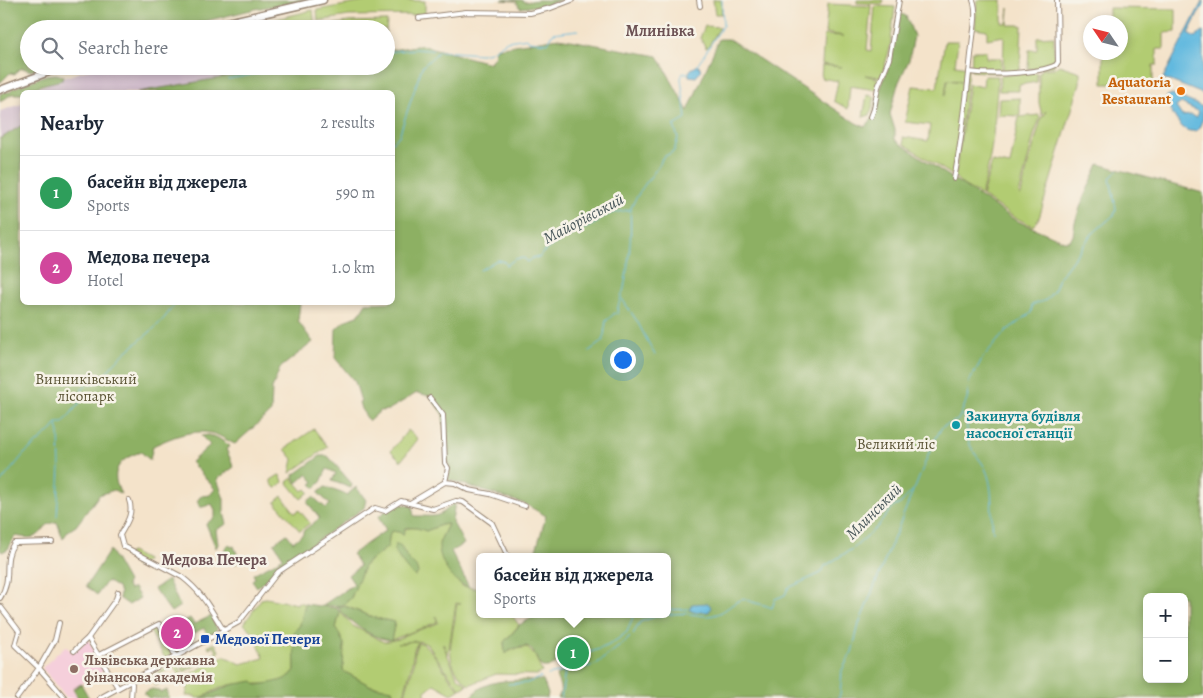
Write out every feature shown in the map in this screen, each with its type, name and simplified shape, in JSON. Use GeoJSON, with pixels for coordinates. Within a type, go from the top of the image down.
{"type":"FeatureCollection","features":[{"type":"Feature","properties":{"kind":"main road"},"geometry":{"type":"LineString","coordinates":[[236,20],[323,0]]}},
{"type":"Feature","properties":{"kind":"main road"},"geometry":{"type":"LineString","coordinates":[[0,90],[40,75]]}},
{"type":"Feature","properties":{"kind":"street"},"geometry":{"type":"LineString","coordinates":[[419,18],[466,12],[530,13],[572,0]]}},
{"type":"Feature","properties":{"kind":"street"},"geometry":{"type":"LineString","coordinates":[[699,0],[700,6]]}},
{"type":"Feature","properties":{"kind":"street"},"geometry":{"type":"LineString","coordinates":[[871,117],[878,87],[890,54],[899,0]]}},
{"type":"Feature","properties":{"kind":"street"},"geometry":{"type":"LineString","coordinates":[[954,179],[969,72],[975,6],[973,0]]}},
{"type":"Feature","properties":{"kind":"street"},"geometry":{"type":"LineString","coordinates":[[969,72],[999,74],[1037,70],[1056,65],[1058,62],[1057,0]]}},
{"type":"Feature","properties":{"kind":"street"},"geometry":{"type":"LineString","coordinates":[[430,398],[443,415],[445,462],[448,468],[445,482]]}},
{"type":"Feature","properties":{"kind":"street"},"geometry":{"type":"LineString","coordinates":[[410,503],[445,482],[455,483],[469,490],[490,494],[525,506]]}},
{"type":"Feature","properties":{"kind":"street"},"geometry":{"type":"LineString","coordinates":[[129,500],[132,508],[130,516],[120,535],[123,546],[186,580],[207,602],[224,632]]}},
{"type":"Feature","properties":{"kind":"street"},"geometry":{"type":"LineString","coordinates":[[100,698],[224,632],[239,622],[278,572],[373,508],[385,510],[399,501],[433,509],[456,501],[466,504],[492,523],[506,553]]}},
{"type":"Feature","properties":{"kind":"street"},"geometry":{"type":"LineString","coordinates":[[0,598],[8,580],[6,561],[14,543],[52,542]]}},
{"type":"Feature","properties":{"kind":"street"},"geometry":{"type":"LineString","coordinates":[[74,651],[88,638],[116,599],[118,592]]}},
{"type":"Feature","properties":{"kind":"street"},"geometry":{"type":"LineString","coordinates":[[0,606],[19,631],[15,644],[65,698]]}},
{"type":"Feature","properties":{"kind":"street"},"geometry":{"type":"LineString","coordinates":[[17,698],[39,668],[55,640],[59,623]]}},
{"type":"Feature","properties":{"kind":"street"},"geometry":{"type":"LineString","coordinates":[[99,655],[159,624],[176,657]]}},
{"type":"Feature","properties":{"kind":"street"},"geometry":{"type":"LineString","coordinates":[[88,638],[118,688]]}},
{"type":"Feature","properties":{"kind":"street"},"geometry":{"type":"LineString","coordinates":[[131,682],[131,698]]}},
{"type":"Feature","properties":{"kind":"shaded area"},"geometry":{"type":"Polygon","coordinates":[[[72,75],[231,75],[232,77],[153,90],[36,89],[72,75]]]}},
{"type":"Feature","properties":{"kind":"shaded area"},"geometry":{"type":"Polygon","coordinates":[[[20,105],[20,130],[0,145],[0,111],[20,105]]]}},
{"type":"Feature","properties":{"kind":"shaded area","name":"Львівська державна фінансова академія"},"geometry":{"type":"Polygon","coordinates":[[[88,639],[105,670],[72,689],[77,698],[67,698],[42,668],[65,646],[73,652],[88,639]]]}},
{"type":"Feature","properties":{"kind":"green space"},"geometry":{"type":"Polygon","coordinates":[[[0,0],[307,0],[255,9],[210,20],[20,20],[20,69],[15,74],[10,73],[0,83],[0,0]]]}},
{"type":"Feature","properties":{"kind":"green space"},"geometry":{"type":"Polygon","coordinates":[[[375,0],[425,1],[425,15],[349,16],[318,20],[317,10],[375,0]]]}},
{"type":"Feature","properties":{"kind":"green space"},"geometry":{"type":"Polygon","coordinates":[[[502,0],[522,0],[525,2],[561,0],[545,5],[520,8],[516,1],[502,0]]]}},
{"type":"Feature","properties":{"kind":"green space"},"geometry":{"type":"Polygon","coordinates":[[[713,0],[721,0],[722,14],[715,14],[713,0]]]}},
{"type":"Feature","properties":{"kind":"green space"},"geometry":{"type":"Polygon","coordinates":[[[857,0],[883,0],[883,4],[857,3],[857,0]]]}},
{"type":"Feature","properties":{"kind":"green space"},"geometry":{"type":"Polygon","coordinates":[[[977,0],[1002,0],[1002,23],[1007,23],[1009,8],[1008,25],[1022,25],[1020,70],[1005,73],[1003,71],[1004,36],[987,39],[987,30],[975,28],[977,0]]]}},
{"type":"Feature","properties":{"kind":"green space"},"geometry":{"type":"Polygon","coordinates":[[[828,4],[871,6],[867,50],[871,51],[875,6],[895,7],[890,48],[882,75],[880,77],[865,75],[879,79],[876,90],[850,86],[848,109],[834,101],[838,81],[821,78],[822,65],[842,67],[822,64],[824,35],[844,36],[825,33],[828,4]]]}},
{"type":"Feature","properties":{"kind":"green space"},"geometry":{"type":"Polygon","coordinates":[[[1109,8],[1176,9],[1176,32],[1164,33],[1164,49],[1157,49],[1157,65],[1153,65],[1153,84],[1103,84],[1103,60],[1128,60],[1128,15],[1109,15],[1109,8]]]}},
{"type":"Feature","properties":{"kind":"green space"},"geometry":{"type":"Polygon","coordinates":[[[313,10],[314,20],[272,20],[313,10]]]}},
{"type":"Feature","properties":{"kind":"green space","name":"Великий ліс"},"geometry":{"type":"Polygon","coordinates":[[[899,13],[906,16],[914,36],[909,60],[898,84],[890,114],[895,130],[895,140],[1015,220],[1064,241],[1069,241],[1073,236],[1075,222],[1083,199],[1099,164],[1203,193],[1203,698],[558,698],[560,690],[556,676],[561,672],[567,672],[590,662],[560,651],[555,664],[542,667],[532,650],[527,646],[512,649],[505,654],[504,642],[519,625],[532,618],[671,618],[671,553],[535,553],[546,516],[525,504],[447,479],[449,467],[446,456],[443,415],[430,396],[417,393],[388,410],[380,411],[369,421],[361,409],[359,402],[361,401],[355,382],[335,358],[336,329],[346,320],[358,316],[365,305],[395,305],[395,90],[150,90],[237,75],[395,75],[395,49],[421,45],[489,63],[494,57],[496,48],[559,38],[658,56],[688,111],[719,39],[729,39],[856,123],[865,127],[873,118],[878,96],[889,65],[899,13]]]}},
{"type":"Feature","properties":{"kind":"green space"},"geometry":{"type":"Polygon","coordinates":[[[705,26],[720,27],[706,48],[700,38],[705,26]]]}},
{"type":"Feature","properties":{"kind":"green space"},"geometry":{"type":"Polygon","coordinates":[[[1054,36],[1054,66],[1028,69],[1029,50],[1037,50],[1037,37],[1054,36]]]}},
{"type":"Feature","properties":{"kind":"green space"},"geometry":{"type":"Polygon","coordinates":[[[945,41],[958,41],[955,65],[968,67],[967,81],[948,80],[967,83],[958,149],[952,175],[904,144],[903,137],[928,141],[930,125],[905,122],[913,86],[937,88],[945,41]]]}},
{"type":"Feature","properties":{"kind":"green space"},"geometry":{"type":"Polygon","coordinates":[[[972,51],[986,51],[986,58],[1001,58],[1001,72],[971,71],[972,51]]]}},
{"type":"Feature","properties":{"kind":"green space"},"geometry":{"type":"Polygon","coordinates":[[[1059,65],[1080,72],[1080,83],[1039,218],[1033,226],[1014,217],[982,196],[992,162],[1010,165],[1019,117],[1039,115],[1040,118],[1019,195],[1021,195],[1042,116],[1044,116],[1046,111],[1042,115],[1039,103],[1039,73],[1042,69],[1055,68],[1059,65]]]}},
{"type":"Feature","properties":{"kind":"green space"},"geometry":{"type":"Polygon","coordinates":[[[1037,73],[1037,82],[1019,85],[1019,91],[999,91],[1000,76],[1037,73]]]}},
{"type":"Feature","properties":{"kind":"green space"},"geometry":{"type":"Polygon","coordinates":[[[46,75],[63,76],[62,80],[28,90],[20,90],[20,94],[12,94],[0,102],[0,94],[10,92],[12,89],[46,75]]]}},
{"type":"Feature","properties":{"kind":"green space"},"geometry":{"type":"Polygon","coordinates":[[[984,76],[998,76],[991,151],[981,195],[963,185],[955,177],[969,84],[983,87],[984,76]]]}},
{"type":"Feature","properties":{"kind":"green space"},"geometry":{"type":"Polygon","coordinates":[[[867,95],[875,97],[870,115],[863,117],[867,95]]]}},
{"type":"Feature","properties":{"kind":"green space"},"geometry":{"type":"Polygon","coordinates":[[[1020,98],[1020,116],[998,115],[999,99],[1020,98]]]}},
{"type":"Feature","properties":{"kind":"green space","name":"Винниківський лісопарк"},"geometry":{"type":"Polygon","coordinates":[[[20,126],[20,305],[300,305],[298,321],[313,342],[280,368],[272,389],[271,412],[235,444],[220,436],[195,432],[173,437],[153,446],[150,460],[141,452],[126,458],[118,467],[116,473],[117,486],[121,494],[114,490],[99,495],[76,526],[68,531],[63,539],[57,522],[52,523],[34,537],[15,536],[8,549],[2,552],[0,550],[0,139],[20,126]]]}},
{"type":"Feature","properties":{"kind":"green space"},"geometry":{"type":"Polygon","coordinates":[[[314,429],[328,447],[290,473],[293,459],[285,449],[314,429]]]}},
{"type":"Feature","properties":{"kind":"green space"},"geometry":{"type":"Polygon","coordinates":[[[408,430],[418,439],[401,461],[391,451],[408,430]]]}},
{"type":"Feature","properties":{"kind":"green space"},"geometry":{"type":"Polygon","coordinates":[[[208,435],[218,438],[230,446],[226,449],[234,467],[217,479],[224,499],[224,513],[227,524],[216,530],[218,544],[216,548],[206,524],[215,517],[215,510],[212,504],[200,507],[197,501],[201,496],[210,495],[215,489],[191,462],[210,445],[201,436],[208,435]]]}},
{"type":"Feature","properties":{"kind":"green space"},"geometry":{"type":"Polygon","coordinates":[[[320,456],[328,456],[352,484],[351,488],[332,481],[336,473],[327,469],[321,482],[315,488],[311,484],[314,482],[307,474],[297,483],[294,475],[320,456]]]}},
{"type":"Feature","properties":{"kind":"green space"},"geometry":{"type":"Polygon","coordinates":[[[279,475],[283,482],[275,488],[271,480],[279,475]]]}},
{"type":"Feature","properties":{"kind":"green space"},"geometry":{"type":"Polygon","coordinates":[[[292,478],[303,491],[306,489],[309,492],[301,499],[287,482],[292,478]]]}},
{"type":"Feature","properties":{"kind":"green space"},"geometry":{"type":"Polygon","coordinates":[[[325,487],[347,495],[356,487],[366,500],[364,508],[282,565],[279,560],[283,557],[274,543],[287,534],[293,542],[303,534],[303,531],[320,518],[307,502],[313,497],[326,508],[330,504],[318,493],[325,487]]]}},
{"type":"Feature","properties":{"kind":"green space"},"geometry":{"type":"Polygon","coordinates":[[[282,496],[295,513],[299,510],[310,523],[300,531],[275,502],[282,496]]]}},
{"type":"Feature","properties":{"kind":"green space"},"geometry":{"type":"Polygon","coordinates":[[[455,502],[452,521],[464,544],[451,551],[469,587],[458,582],[448,572],[442,560],[439,545],[448,524],[426,531],[416,528],[405,528],[403,535],[399,532],[391,531],[388,547],[365,564],[351,598],[343,605],[323,605],[354,584],[348,575],[360,566],[352,554],[386,530],[378,517],[396,503],[412,506],[414,516],[428,516],[440,514],[455,502]]]}},
{"type":"Feature","properties":{"kind":"green space"},"geometry":{"type":"Polygon","coordinates":[[[448,524],[439,543],[462,586],[476,588],[476,618],[514,618],[519,625],[504,642],[505,654],[512,650],[527,647],[535,656],[542,672],[537,675],[496,674],[469,685],[456,671],[450,650],[456,607],[457,604],[461,604],[456,603],[448,655],[443,643],[443,645],[457,676],[467,685],[461,689],[428,645],[420,642],[414,641],[418,642],[414,649],[403,698],[395,698],[392,689],[371,686],[343,671],[344,644],[336,628],[340,612],[353,626],[384,642],[399,639],[438,623],[436,616],[437,622],[391,640],[395,622],[375,618],[343,605],[351,598],[365,564],[388,547],[391,531],[400,532],[413,528],[426,531],[448,524]]]}},
{"type":"Feature","properties":{"kind":"green space"},"geometry":{"type":"Polygon","coordinates":[[[229,544],[231,547],[234,546],[239,559],[236,564],[230,560],[224,550],[229,544]]]}},
{"type":"Feature","properties":{"kind":"green space"},"geometry":{"type":"Polygon","coordinates":[[[396,544],[400,545],[408,559],[416,567],[418,573],[416,576],[408,570],[398,557],[394,550],[396,544]]]}},
{"type":"Feature","properties":{"kind":"green space"},"geometry":{"type":"Polygon","coordinates":[[[110,550],[128,582],[126,584],[129,590],[134,588],[140,598],[129,605],[119,598],[118,588],[107,581],[97,595],[86,586],[110,550]]]}},
{"type":"Feature","properties":{"kind":"green space"},"geometry":{"type":"Polygon","coordinates":[[[131,552],[146,560],[146,562],[136,567],[128,553],[131,552]]]}},
{"type":"Feature","properties":{"kind":"green space"},"geometry":{"type":"Polygon","coordinates":[[[278,561],[281,567],[257,587],[252,580],[255,578],[253,574],[278,561]]]}},
{"type":"Feature","properties":{"kind":"green space"},"geometry":{"type":"Polygon","coordinates":[[[168,580],[180,606],[171,612],[154,589],[168,580]]]}},
{"type":"Feature","properties":{"kind":"green space"},"geometry":{"type":"Polygon","coordinates":[[[266,598],[305,604],[300,625],[294,632],[295,670],[289,677],[274,683],[230,685],[215,690],[201,698],[186,696],[188,688],[185,681],[188,675],[224,656],[241,664],[264,658],[253,632],[244,624],[261,599],[266,598]]]}},
{"type":"Feature","properties":{"kind":"green space"},"geometry":{"type":"Polygon","coordinates":[[[305,604],[336,608],[340,612],[336,628],[344,644],[343,671],[371,686],[392,689],[395,698],[201,698],[231,685],[253,681],[257,685],[272,683],[292,674],[295,670],[294,632],[300,625],[305,604]]]}},
{"type":"Feature","properties":{"kind":"green space"},"geometry":{"type":"Polygon","coordinates":[[[344,606],[375,618],[395,622],[391,640],[376,637],[354,624],[337,607],[344,606]]]}},
{"type":"Feature","properties":{"kind":"green space"},"geometry":{"type":"Polygon","coordinates":[[[211,616],[217,629],[208,635],[204,628],[190,635],[183,622],[190,618],[194,624],[211,616]]]}},
{"type":"Feature","properties":{"kind":"green space"},"geometry":{"type":"Polygon","coordinates":[[[158,626],[173,654],[165,658],[150,631],[158,626]]]}},
{"type":"Feature","properties":{"kind":"green space"},"geometry":{"type":"Polygon","coordinates":[[[215,643],[219,651],[218,654],[184,672],[179,661],[185,658],[186,661],[182,663],[185,669],[217,652],[214,646],[209,648],[208,646],[215,643]]]}},
{"type":"Feature","properties":{"kind":"green space"},"geometry":{"type":"Polygon","coordinates":[[[418,643],[422,643],[427,647],[460,689],[452,694],[434,684],[425,691],[425,695],[429,698],[404,698],[418,643]]]}},
{"type":"Feature","properties":{"kind":"green space"},"geometry":{"type":"Polygon","coordinates":[[[176,663],[182,673],[179,675],[174,667],[154,677],[156,684],[161,683],[155,686],[150,676],[176,663]]]}},
{"type":"Feature","properties":{"kind":"green space"},"geometry":{"type":"Polygon","coordinates":[[[513,680],[543,680],[548,694],[547,698],[471,698],[484,686],[493,683],[513,680]]]}},
{"type":"Feature","properties":{"kind":"green space"},"geometry":{"type":"Polygon","coordinates":[[[81,684],[89,698],[78,698],[73,689],[81,684]]]}},
{"type":"Feature","properties":{"kind":"green space"},"geometry":{"type":"Polygon","coordinates":[[[152,689],[159,690],[161,693],[167,690],[169,698],[149,698],[143,693],[152,689]]]}},
{"type":"Feature","properties":{"kind":"water"},"geometry":{"type":"Polygon","coordinates":[[[1203,0],[1203,5],[1188,34],[1195,38],[1203,31],[1203,94],[1163,78],[1203,0]]]}},
{"type":"Feature","properties":{"kind":"water"},"geometry":{"type":"Polygon","coordinates":[[[697,66],[700,67],[701,71],[696,77],[689,76],[689,72],[697,66]]]}},
{"type":"Feature","properties":{"kind":"water"},"geometry":{"type":"Polygon","coordinates":[[[1172,94],[1203,107],[1203,119],[1198,130],[1186,130],[1182,127],[1166,102],[1167,96],[1172,94]],[[1181,103],[1176,107],[1182,116],[1191,115],[1196,118],[1199,112],[1181,103]]]}},
{"type":"Feature","properties":{"kind":"water"},"geometry":{"type":"Polygon","coordinates":[[[708,603],[711,607],[709,612],[689,610],[692,604],[708,603]]]}},
{"type":"Feature","properties":{"kind":"waterway","name":"Майорівський"},"geometry":{"type":"LineString","coordinates":[[697,66],[723,25],[722,0]]}},
{"type":"Feature","properties":{"kind":"waterway"},"geometry":{"type":"LineString","coordinates":[[395,51],[415,49],[481,54],[490,52],[507,41],[527,38],[529,41],[548,43],[553,33],[578,30]]}},
{"type":"Feature","properties":{"kind":"waterway"},"geometry":{"type":"LineString","coordinates":[[395,139],[399,136],[422,67],[438,52]]}},
{"type":"Feature","properties":{"kind":"waterway","name":"Майорівський"},"geometry":{"type":"LineString","coordinates":[[480,270],[497,260],[503,261],[507,265],[515,259],[524,258],[528,262],[534,257],[539,258],[549,248],[606,216],[630,210],[662,158],[674,151],[678,138],[674,126],[686,119],[681,78],[683,73],[688,73]]}},
{"type":"Feature","properties":{"kind":"waterway"},"geometry":{"type":"LineString","coordinates":[[228,79],[250,75]]}},
{"type":"Feature","properties":{"kind":"waterway","name":"Млинський"},"geometry":{"type":"LineString","coordinates":[[671,615],[711,616],[719,614],[736,602],[745,599],[772,608],[775,599],[785,595],[788,588],[819,574],[825,566],[855,547],[877,527],[893,507],[900,504],[915,488],[932,445],[942,427],[958,420],[967,400],[969,382],[984,356],[1006,331],[1031,313],[1032,305],[1046,300],[1055,289],[1059,278],[1092,234],[1114,215],[1116,209],[1110,178],[1117,171]]}},
{"type":"Feature","properties":{"kind":"waterway"},"geometry":{"type":"LineString","coordinates":[[617,314],[629,259],[630,210]]}},
{"type":"Feature","properties":{"kind":"waterway"},"geometry":{"type":"LineString","coordinates":[[622,299],[637,321],[655,355]]}},
{"type":"Feature","properties":{"kind":"waterway"},"geometry":{"type":"LineString","coordinates":[[0,483],[24,454],[53,429],[57,423],[63,423],[82,400],[82,389],[89,384],[102,381],[118,359],[159,324],[173,305]]}},
{"type":"Feature","properties":{"kind":"waterway"},"geometry":{"type":"LineString","coordinates":[[589,351],[603,341],[606,321],[615,313]]}},
{"type":"Feature","properties":{"kind":"waterway"},"geometry":{"type":"LineString","coordinates":[[962,413],[966,422],[969,443],[984,466],[990,482],[993,532]]}},
{"type":"Feature","properties":{"kind":"waterway"},"geometry":{"type":"LineString","coordinates":[[57,425],[60,468],[57,516]]}},
{"type":"Feature","properties":{"kind":"waterway"},"geometry":{"type":"LineString","coordinates":[[838,698],[840,695],[842,670],[852,652],[859,624],[913,491]]}},
{"type":"Feature","properties":{"kind":"waterway","name":"Млинський"},"geometry":{"type":"LineString","coordinates":[[671,610],[688,609]]}},
{"type":"Feature","properties":{"kind":"waterway","name":"Млинський"},"geometry":{"type":"LineString","coordinates":[[571,651],[580,656],[607,646],[627,632],[632,618]]}},
{"type":"Feature","properties":{"kind":"waterway","name":"Млинський"},"geometry":{"type":"LineString","coordinates":[[548,675],[595,665],[626,641],[640,622],[651,618]]}},
{"type":"Feature","properties":{"kind":"waterway","name":"Млинський"},"geometry":{"type":"LineString","coordinates":[[573,653],[574,656],[575,652]]}},
{"type":"Feature","properties":{"kind":"waterway"},"geometry":{"type":"LineString","coordinates":[[561,698],[565,672]]}},
{"type":"Feature","properties":{"kind":"waterway","name":"Млинський"},"geometry":{"type":"LineString","coordinates":[[508,684],[527,683],[541,677]]}},
{"type":"Feature","properties":{"kind":"place","name":"Aquatoria Restaurant"},"geometry":{"type":"Point","coordinates":[1181,91]}},
{"type":"Feature","properties":{"kind":"place","name":"Закинута будівля насосної станції"},"geometry":{"type":"Point","coordinates":[956,425]}},
{"type":"Feature","properties":{"kind":"place","name":"Медова печера"},"geometry":{"type":"Point","coordinates":[177,633]}},
{"type":"Feature","properties":{"kind":"place","name":"Медової Печери"},"geometry":{"type":"Point","coordinates":[205,639]}},
{"type":"Feature","properties":{"kind":"place","name":"басейн від джерела"},"geometry":{"type":"Point","coordinates":[573,653]}},
{"type":"Feature","properties":{"kind":"place","name":"Львівська державна фінансова академія"},"geometry":{"type":"Point","coordinates":[74,669]}},
{"type":"Feature","properties":{"kind":"district","name":"Млинівка"},"geometry":{"type":"Point","coordinates":[660,30]}},
{"type":"Feature","properties":{"kind":"district","name":"Медова Печера"},"geometry":{"type":"Point","coordinates":[214,559]}}]}
